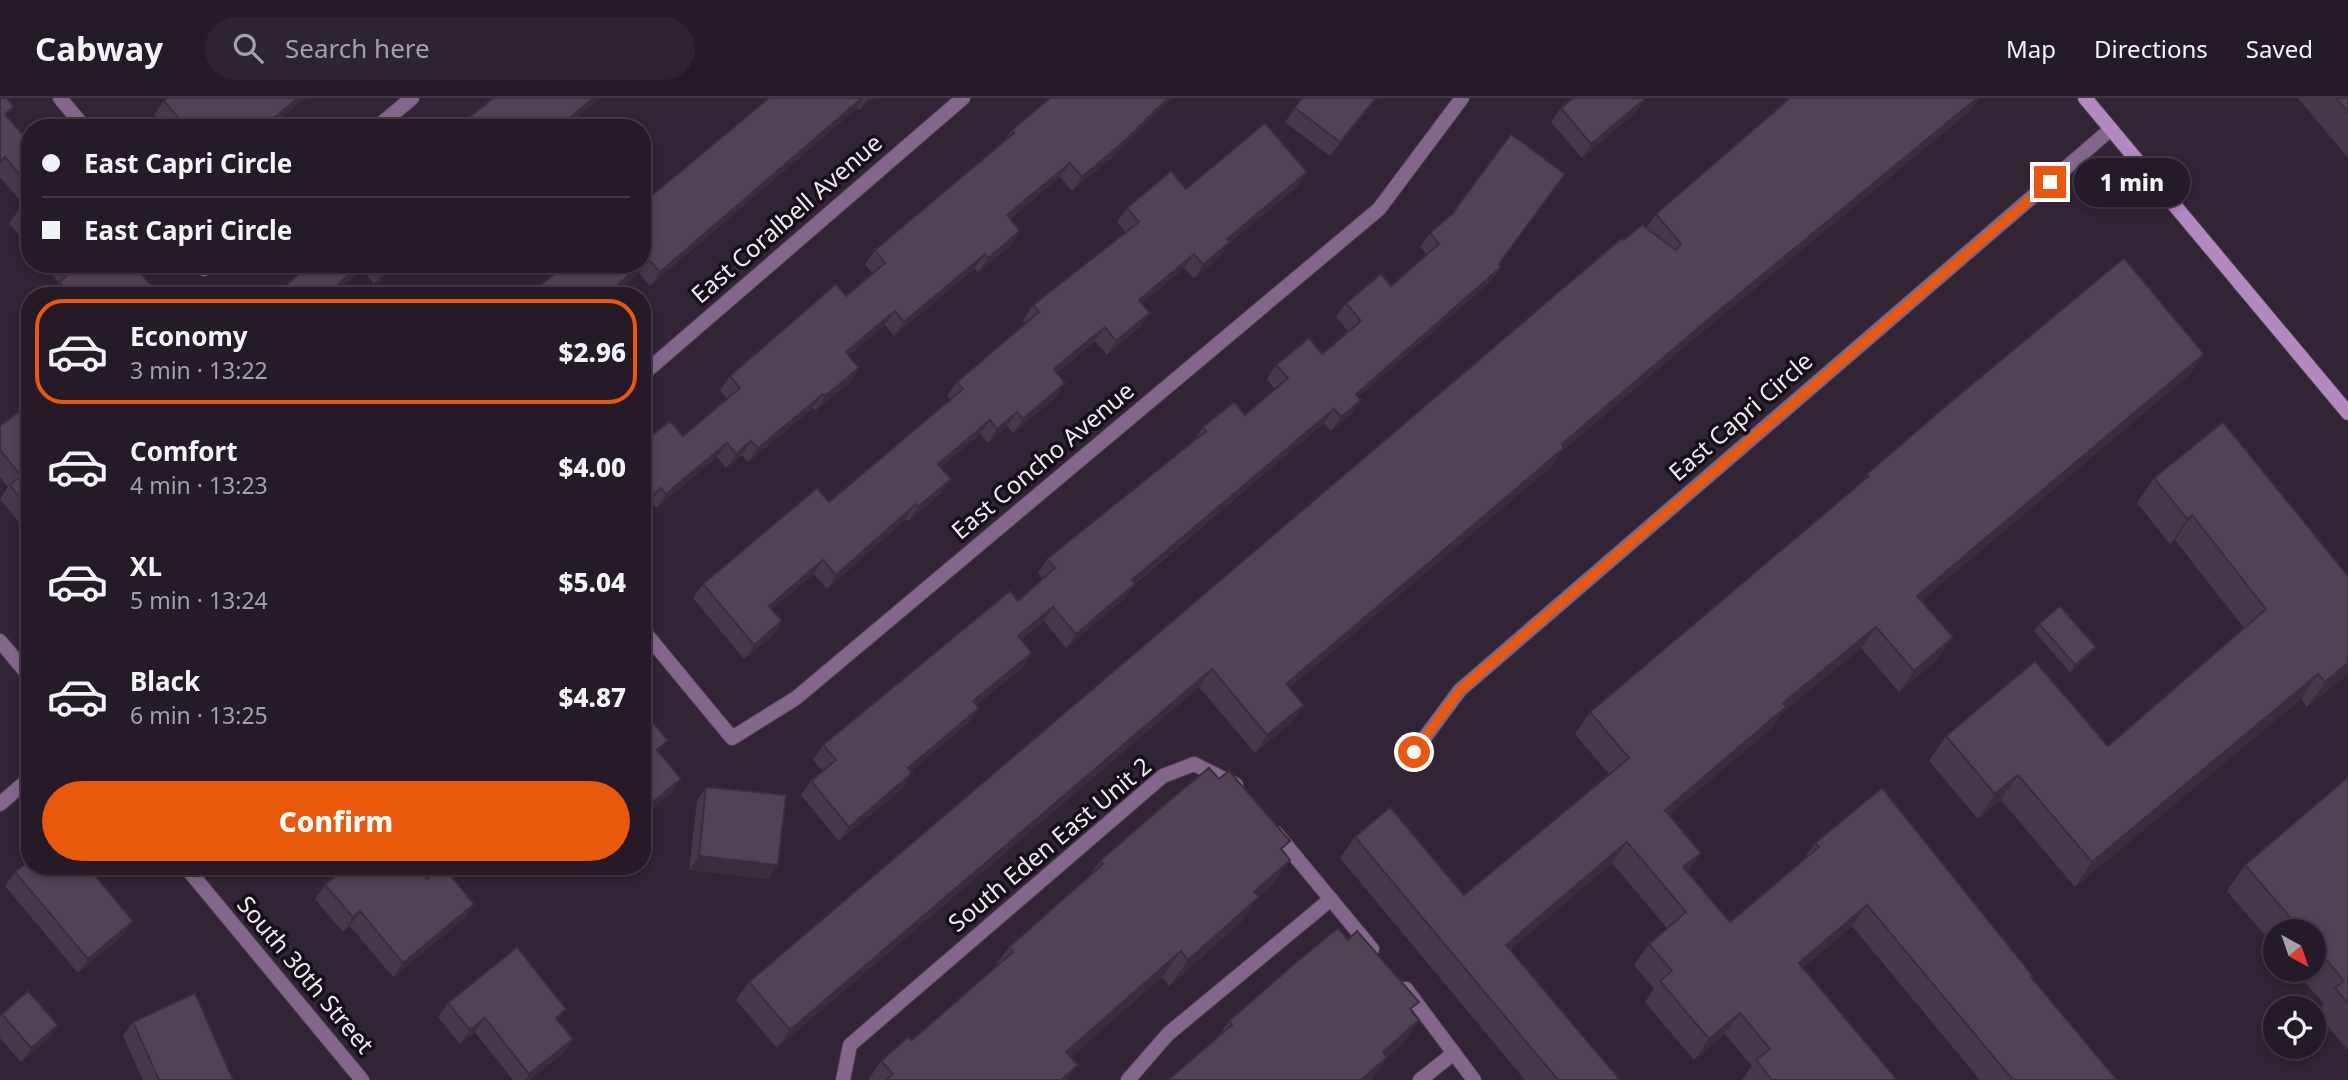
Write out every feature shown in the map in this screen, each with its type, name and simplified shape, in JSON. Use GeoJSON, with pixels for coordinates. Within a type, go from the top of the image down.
{"type":"FeatureCollection","features":[{"type":"Feature","properties":{"kind":"main road"},"geometry":{"type":"LineString","coordinates":[[2085,98],[2348,413]]}},
{"type":"Feature","properties":{"kind":"street"},"geometry":{"type":"LineString","coordinates":[[60,98],[78,119]]}},
{"type":"Feature","properties":{"kind":"street"},"geometry":{"type":"LineString","coordinates":[[387,119],[412,98]]}},
{"type":"Feature","properties":{"kind":"street","name":"East Coralbell Avenue"},"geometry":{"type":"LineString","coordinates":[[651,367],[963,98]]}},
{"type":"Feature","properties":{"kind":"street","name":"East Concho Avenue"},"geometry":{"type":"LineString","coordinates":[[651,640],[732,738],[796,698],[1380,209],[1462,98]]}},
{"type":"Feature","properties":{"kind":"street","name":"East Capri Circle"},"geometry":{"type":"LineString","coordinates":[[1414,752],[1460,690],[2111,129]]}},
{"type":"Feature","properties":{"kind":"street"},"geometry":{"type":"LineString","coordinates":[[0,641],[21,666]]}},
{"type":"Feature","properties":{"kind":"street","name":"South Eden East Unit 2"},"geometry":{"type":"LineString","coordinates":[[843,1080],[850,1045],[1163,776],[1194,764],[1233,782],[1242,793]]}},
{"type":"Feature","properties":{"kind":"street"},"geometry":{"type":"LineString","coordinates":[[0,804],[21,786]]}},
{"type":"Feature","properties":{"kind":"street"},"geometry":{"type":"LineString","coordinates":[[1268,824],[1381,959]]}},
{"type":"Feature","properties":{"kind":"street","name":"South 30th Street"},"geometry":{"type":"LineString","coordinates":[[192,875],[362,1080]]}},
{"type":"Feature","properties":{"kind":"street"},"geometry":{"type":"LineString","coordinates":[[1128,1080],[1168,1034],[1331,899]]}},
{"type":"Feature","properties":{"kind":"street"},"geometry":{"type":"LineString","coordinates":[[1398,979],[1474,1080]]}},
{"type":"Feature","properties":{"kind":"street"},"geometry":{"type":"LineString","coordinates":[[1420,1080],[1454,1053]]}},
{"type":"Feature","properties":{"kind":"building"},"geometry":{"type":"Polygon","coordinates":[[[0,98],[7,98],[14,107],[5,114],[21,133],[21,176],[5,157],[0,162],[0,98]]]}},
{"type":"Feature","properties":{"kind":"building"},"geometry":{"type":"Polygon","coordinates":[[[167,98],[298,98],[275,119],[179,119],[164,101],[167,98]]]}},
{"type":"Feature","properties":{"kind":"building"},"geometry":{"type":"Polygon","coordinates":[[[493,98],[593,98],[568,119],[468,119],[493,98]]]}},
{"type":"Feature","properties":{"kind":"building"},"geometry":{"type":"Polygon","coordinates":[[[769,98],[862,98],[660,272],[651,262],[651,196],[769,98]]]}},
{"type":"Feature","properties":{"kind":"building"},"geometry":{"type":"Polygon","coordinates":[[[1050,98],[1168,98],[1129,137],[1082,177],[1070,163],[1007,215],[1020,231],[988,258],[985,254],[904,322],[895,311],[846,352],[859,368],[758,448],[751,441],[736,454],[727,443],[666,494],[661,488],[651,496],[651,437],[670,421],[683,436],[740,388],[730,376],[836,284],[846,296],[885,263],[875,250],[1014,133],[1012,130],[1050,98]]]}},
{"type":"Feature","properties":{"kind":"building"},"geometry":{"type":"Polygon","coordinates":[[[1302,98],[1376,98],[1340,142],[1295,108],[1302,98]]]}},
{"type":"Feature","properties":{"kind":"building"},"geometry":{"type":"Polygon","coordinates":[[[1573,98],[1646,98],[1591,144],[1561,108],[1573,98]]]}},
{"type":"Feature","properties":{"kind":"building"},"geometry":{"type":"Polygon","coordinates":[[[1790,98],[1977,98],[1698,328],[1562,444],[1564,448],[1286,684],[1304,705],[1267,735],[1212,669],[790,1030],[749,982],[1622,238],[1624,240],[1642,225],[1676,250],[1681,244],[1656,214],[1790,98]]]}},
{"type":"Feature","properties":{"kind":"building"},"geometry":{"type":"Polygon","coordinates":[[[2336,98],[2348,98],[2348,112],[2336,98]]]}},
{"type":"Feature","properties":{"kind":"building"},"geometry":{"type":"Polygon","coordinates":[[[1265,123],[1307,172],[1227,239],[1230,242],[1203,265],[1194,254],[1139,300],[1150,313],[1116,341],[1105,327],[1054,369],[1065,383],[1023,419],[1017,412],[997,429],[990,420],[938,464],[951,479],[918,507],[916,504],[836,575],[823,560],[769,606],[782,621],[754,645],[703,584],[817,488],[829,502],[963,389],[957,382],[1039,312],[1033,305],[1139,222],[1127,208],[1171,171],[1186,189],[1265,123]]]}},
{"type":"Feature","properties":{"kind":"building"},"geometry":{"type":"Polygon","coordinates":[[[1511,134],[1565,174],[1499,264],[1501,267],[1356,394],[1361,400],[1341,417],[1334,409],[1132,580],[1135,584],[1076,634],[1053,607],[1018,636],[1032,653],[973,701],[979,708],[908,768],[912,773],[849,827],[811,781],[836,760],[823,745],[1010,591],[1018,601],[1055,568],[1047,559],[1206,431],[1203,427],[1234,402],[1245,415],[1288,378],[1276,365],[1309,338],[1322,354],[1361,321],[1346,303],[1381,274],[1391,286],[1439,244],[1430,233],[1452,214],[1511,134]]]}},
{"type":"Feature","properties":{"kind":"building"},"geometry":{"type":"Polygon","coordinates":[[[2124,258],[2204,354],[1917,596],[1953,637],[1914,671],[1876,627],[1783,703],[1786,707],[1665,810],[1701,853],[1683,867],[1730,922],[1819,847],[1815,843],[1882,788],[2033,976],[2031,977],[2117,1080],[2013,1080],[1867,905],[1799,963],[1897,1080],[1772,1080],[1756,1060],[1770,1049],[1740,1013],[1709,1039],[1660,981],[1672,971],[1649,944],[1686,912],[1627,842],[1506,945],[1620,1080],[1558,1080],[1355,837],[1390,807],[1464,895],[1629,758],[1590,712],[1869,476],[1867,474],[1941,410],[2124,258]]]}},
{"type":"Feature","properties":{"kind":"building"},"geometry":{"type":"Polygon","coordinates":[[[70,273],[141,273],[152,287],[63,287],[59,282],[70,273]]]}},
{"type":"Feature","properties":{"kind":"building"},"geometry":{"type":"Polygon","coordinates":[[[300,273],[351,273],[335,287],[284,287],[300,273]]]}},
{"type":"Feature","properties":{"kind":"building"},"geometry":{"type":"Polygon","coordinates":[[[555,273],[632,273],[615,287],[539,287],[555,273]]]}},
{"type":"Feature","properties":{"kind":"building"},"geometry":{"type":"Polygon","coordinates":[[[21,410],[21,476],[0,450],[0,426],[21,410]]]}},
{"type":"Feature","properties":{"kind":"building"},"geometry":{"type":"Polygon","coordinates":[[[2223,422],[2348,576],[2348,663],[2325,682],[2318,674],[2092,862],[2018,775],[1995,794],[1946,736],[2035,661],[2108,746],[2266,609],[2192,515],[2187,519],[2154,478],[2223,422]]]}},
{"type":"Feature","properties":{"kind":"building"},"geometry":{"type":"Polygon","coordinates":[[[21,476],[21,499],[10,485],[21,476]]]}},
{"type":"Feature","properties":{"kind":"building"},"geometry":{"type":"Polygon","coordinates":[[[2060,606],[2096,647],[2075,665],[2039,624],[2060,606]]]}},
{"type":"Feature","properties":{"kind":"building"},"geometry":{"type":"Polygon","coordinates":[[[651,720],[668,740],[657,750],[681,779],[651,804],[651,720]]]}},
{"type":"Feature","properties":{"kind":"building"},"geometry":{"type":"Polygon","coordinates":[[[1209,768],[1219,779],[1229,771],[1290,841],[1281,849],[1290,860],[1254,892],[1259,897],[1188,960],[1181,951],[1066,1052],[1078,1065],[1061,1080],[886,1080],[893,1074],[881,1061],[908,1037],[912,1040],[1013,952],[1009,947],[1103,864],[1100,861],[1209,768]]]}},
{"type":"Feature","properties":{"kind":"building"},"geometry":{"type":"Polygon","coordinates":[[[2348,777],[2348,1003],[2335,988],[2344,981],[2326,959],[2326,919],[2292,919],[2245,865],[2348,777]]]}},
{"type":"Feature","properties":{"kind":"building"},"geometry":{"type":"Polygon","coordinates":[[[706,787],[786,795],[778,865],[699,856],[706,787]]]}},
{"type":"Feature","properties":{"kind":"building"},"geometry":{"type":"Polygon","coordinates":[[[21,867],[21,875],[95,875],[133,921],[88,959],[15,872],[21,867]]]}},
{"type":"Feature","properties":{"kind":"building"},"geometry":{"type":"Polygon","coordinates":[[[337,875],[424,875],[427,879],[432,875],[450,875],[474,904],[403,963],[360,911],[353,917],[325,885],[337,875]]]}},
{"type":"Feature","properties":{"kind":"building"},"geometry":{"type":"Polygon","coordinates":[[[1338,928],[1348,940],[1357,931],[1419,1002],[1410,1009],[1419,1020],[1383,1052],[1387,1057],[1361,1080],[1168,1080],[1232,1025],[1229,1021],[1338,928]]]}},
{"type":"Feature","properties":{"kind":"building"},"geometry":{"type":"Polygon","coordinates":[[[517,947],[566,1009],[556,1018],[573,1039],[529,1074],[485,1018],[470,1030],[448,1003],[517,947]]]}},
{"type":"Feature","properties":{"kind":"building"},"geometry":{"type":"Polygon","coordinates":[[[28,991],[58,1025],[31,1048],[2,1014],[28,991]]]}},
{"type":"Feature","properties":{"kind":"building"},"geometry":{"type":"Polygon","coordinates":[[[195,993],[233,1080],[159,1080],[133,1022],[195,993]]]}},
{"type":"Feature","properties":{"kind":"route"},"geometry":{"type":"LineString","coordinates":[[1414,752],[1460,690],[2050,182]]}}]}
